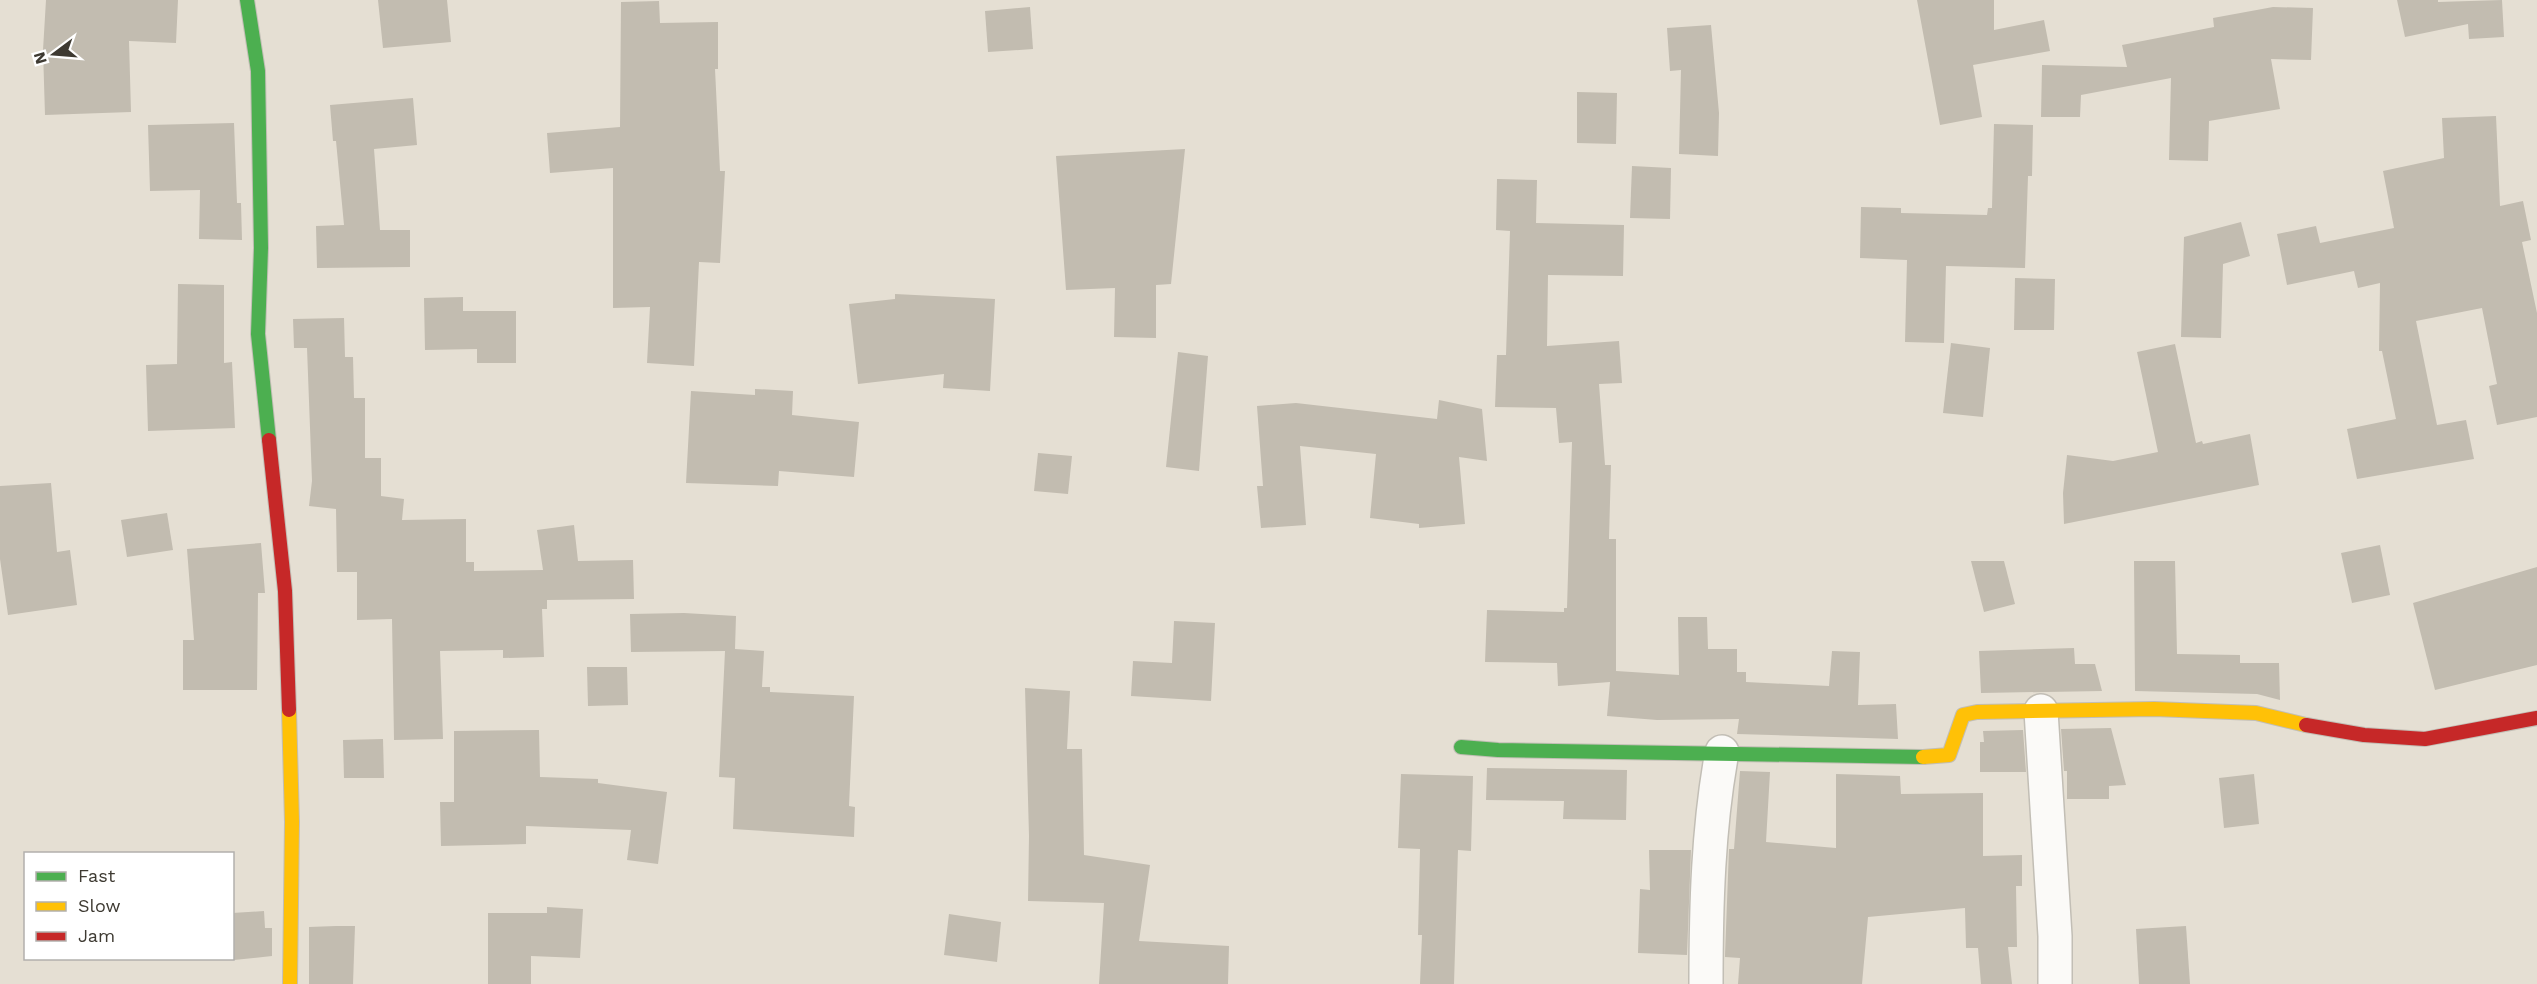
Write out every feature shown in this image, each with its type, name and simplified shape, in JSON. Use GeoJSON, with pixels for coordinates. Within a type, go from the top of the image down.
{"type":"FeatureCollection","features":[{"type":"Feature","properties":{"kind":"street"},"geometry":{"type":"LineString","coordinates":[[247,0],[258,71],[261,248],[258,334],[285,591],[292,822],[290,984]]}},
{"type":"Feature","properties":{"kind":"street"},"geometry":{"type":"LineString","coordinates":[[1461,747],[1509,750],[1722,752],[1918,758],[1949,755],[1963,715],[2041,711],[2154,710],[2256,713],[2343,732],[2425,739],[2537,718]]}},
{"type":"Feature","properties":{"kind":"street"},"geometry":{"type":"LineString","coordinates":[[2041,711],[2055,936],[2055,984]]}},
{"type":"Feature","properties":{"kind":"street"},"geometry":{"type":"LineString","coordinates":[[1706,984],[1706,907],[1716,787],[1722,752]]}},
{"type":"Feature","properties":{"kind":"building"},"geometry":{"type":"Polygon","coordinates":[[[46,0],[178,0],[176,43],[129,41],[131,112],[45,115],[43,50],[46,0]]]}},
{"type":"Feature","properties":{"kind":"building"},"geometry":{"type":"Polygon","coordinates":[[[378,0],[447,0],[451,42],[383,48],[378,0]]]}},
{"type":"Feature","properties":{"kind":"building"},"geometry":{"type":"Polygon","coordinates":[[[1917,0],[1994,0],[1994,30],[2044,20],[2050,51],[1973,65],[1982,117],[1940,125],[1917,0]]]}},
{"type":"Feature","properties":{"kind":"building"},"geometry":{"type":"Polygon","coordinates":[[[2397,0],[2438,0],[2438,2],[2502,0],[2504,37],[2469,39],[2468,24],[2405,37],[2397,0]]]}},
{"type":"Feature","properties":{"kind":"building"},"geometry":{"type":"Polygon","coordinates":[[[659,1],[660,23],[718,22],[718,69],[715,69],[720,171],[725,171],[720,263],[699,262],[694,366],[647,363],[650,307],[613,308],[613,168],[550,173],[547,133],[620,127],[621,2],[659,1]]]}},
{"type":"Feature","properties":{"kind":"building"},"geometry":{"type":"Polygon","coordinates":[[[1030,7],[1033,49],[988,52],[985,11],[1030,7]]]}},
{"type":"Feature","properties":{"kind":"building"},"geometry":{"type":"Polygon","coordinates":[[[2273,7],[2313,8],[2311,60],[2271,59],[2280,109],[2209,121],[2208,161],[2169,160],[2171,78],[2081,95],[2080,117],[2041,117],[2042,65],[2127,67],[2122,45],[2214,27],[2213,18],[2273,7]]]}},
{"type":"Feature","properties":{"kind":"building"},"geometry":{"type":"Polygon","coordinates":[[[1711,25],[1719,113],[1718,156],[1679,154],[1681,70],[1670,71],[1667,28],[1711,25]]]}},
{"type":"Feature","properties":{"kind":"building"},"geometry":{"type":"Polygon","coordinates":[[[1577,92],[1617,93],[1616,144],[1577,143],[1577,92]]]}},
{"type":"Feature","properties":{"kind":"building"},"geometry":{"type":"Polygon","coordinates":[[[413,98],[417,145],[374,149],[380,230],[410,230],[410,267],[317,268],[316,226],[344,225],[330,105],[413,98]]]}},
{"type":"Feature","properties":{"kind":"building"},"geometry":{"type":"Polygon","coordinates":[[[2496,116],[2500,206],[2523,201],[2531,240],[2522,242],[2537,313],[2537,417],[2497,425],[2489,386],[2497,384],[2482,308],[2416,321],[2437,425],[2466,420],[2474,459],[2357,479],[2347,429],[2396,419],[2382,351],[2379,351],[2380,283],[2358,288],[2354,271],[2287,285],[2277,234],[2316,226],[2320,243],[2394,228],[2383,171],[2444,158],[2442,118],[2496,116]]]}},
{"type":"Feature","properties":{"kind":"building"},"geometry":{"type":"Polygon","coordinates":[[[234,123],[237,203],[241,203],[242,240],[199,239],[200,190],[150,191],[148,125],[234,123]]]}},
{"type":"Feature","properties":{"kind":"building"},"geometry":{"type":"Polygon","coordinates":[[[1994,124],[2033,125],[2032,176],[2028,176],[2025,268],[1946,266],[1944,343],[1905,342],[1907,260],[1860,258],[1861,207],[1901,208],[1901,213],[1987,215],[1988,208],[1992,208],[1994,124]]]}},
{"type":"Feature","properties":{"kind":"building"},"geometry":{"type":"Polygon","coordinates":[[[1185,149],[1171,284],[1156,285],[1156,338],[1114,337],[1115,288],[1066,290],[1056,156],[1185,149]]]}},
{"type":"Feature","properties":{"kind":"building"},"geometry":{"type":"Polygon","coordinates":[[[1632,166],[1671,168],[1670,219],[1630,218],[1632,166]]]}},
{"type":"Feature","properties":{"kind":"building"},"geometry":{"type":"Polygon","coordinates":[[[1497,179],[1537,180],[1536,223],[1624,225],[1623,276],[1548,275],[1547,346],[1619,341],[1622,383],[1599,384],[1605,465],[1611,465],[1609,539],[1616,539],[1616,671],[1679,675],[1678,617],[1707,617],[1708,649],[1737,649],[1737,672],[1746,672],[1746,682],[1829,686],[1832,651],[1860,652],[1858,705],[1896,704],[1898,739],[1737,734],[1739,719],[1657,720],[1607,716],[1610,682],[1558,686],[1557,663],[1485,662],[1487,610],[1564,612],[1564,608],[1567,608],[1572,442],[1559,443],[1556,408],[1495,407],[1497,355],[1506,355],[1510,231],[1496,230],[1497,179]]]}},
{"type":"Feature","properties":{"kind":"building"},"geometry":{"type":"Polygon","coordinates":[[[2241,222],[2250,256],[2223,264],[2221,338],[2181,337],[2184,237],[2241,222]]]}},
{"type":"Feature","properties":{"kind":"building"},"geometry":{"type":"Polygon","coordinates":[[[2015,278],[2055,279],[2054,330],[2014,330],[2015,278]]]}},
{"type":"Feature","properties":{"kind":"building"},"geometry":{"type":"Polygon","coordinates":[[[178,284],[224,285],[224,363],[232,362],[235,428],[148,431],[146,365],[177,364],[178,284]]]}},
{"type":"Feature","properties":{"kind":"building"},"geometry":{"type":"Polygon","coordinates":[[[895,294],[995,299],[990,391],[943,388],[944,374],[858,384],[849,304],[895,299],[895,294]]]}},
{"type":"Feature","properties":{"kind":"building"},"geometry":{"type":"Polygon","coordinates":[[[463,297],[463,311],[516,311],[516,363],[477,363],[477,349],[425,350],[424,298],[463,297]]]}},
{"type":"Feature","properties":{"kind":"building"},"geometry":{"type":"Polygon","coordinates":[[[344,318],[345,357],[353,357],[354,398],[365,398],[365,458],[381,458],[381,496],[404,499],[402,520],[466,519],[466,562],[474,562],[474,571],[543,570],[537,530],[574,525],[578,561],[633,560],[634,599],[547,600],[547,609],[542,609],[544,657],[503,658],[503,650],[440,651],[443,739],[394,740],[392,619],[357,620],[357,572],[337,572],[336,509],[309,506],[312,481],[307,348],[294,348],[293,319],[344,318]]]}},
{"type":"Feature","properties":{"kind":"building"},"geometry":{"type":"Polygon","coordinates":[[[1951,343],[1990,348],[1983,417],[1943,413],[1951,343]]]}},
{"type":"Feature","properties":{"kind":"building"},"geometry":{"type":"Polygon","coordinates":[[[2175,344],[2196,443],[2202,441],[2203,444],[2250,434],[2259,485],[2064,524],[2063,493],[2067,455],[2113,461],[2158,452],[2137,352],[2175,344]]]}},
{"type":"Feature","properties":{"kind":"building"},"geometry":{"type":"Polygon","coordinates":[[[1178,352],[1208,356],[1199,471],[1166,467],[1178,352]]]}},
{"type":"Feature","properties":{"kind":"building"},"geometry":{"type":"Polygon","coordinates":[[[755,389],[793,391],[792,415],[859,422],[854,477],[779,471],[778,486],[686,483],[691,391],[755,395],[755,389]]]}},
{"type":"Feature","properties":{"kind":"building"},"geometry":{"type":"Polygon","coordinates":[[[1439,400],[1482,409],[1487,461],[1459,457],[1465,524],[1419,528],[1419,524],[1370,518],[1376,454],[1300,446],[1306,525],[1261,528],[1257,486],[1263,486],[1257,406],[1296,403],[1437,419],[1439,400]]]}},
{"type":"Feature","properties":{"kind":"building"},"geometry":{"type":"Polygon","coordinates":[[[1038,453],[1072,456],[1068,494],[1034,491],[1038,453]]]}},
{"type":"Feature","properties":{"kind":"building"},"geometry":{"type":"Polygon","coordinates":[[[51,483],[57,552],[70,550],[77,605],[8,615],[0,559],[0,486],[51,483]]]}},
{"type":"Feature","properties":{"kind":"building"},"geometry":{"type":"Polygon","coordinates":[[[167,513],[173,550],[127,557],[121,520],[167,513]]]}},
{"type":"Feature","properties":{"kind":"building"},"geometry":{"type":"Polygon","coordinates":[[[261,543],[265,593],[258,593],[257,690],[183,690],[183,640],[194,640],[187,549],[261,543]]]}},
{"type":"Feature","properties":{"kind":"building"},"geometry":{"type":"Polygon","coordinates":[[[2380,545],[2390,595],[2352,603],[2341,553],[2380,545]]]}},
{"type":"Feature","properties":{"kind":"building"},"geometry":{"type":"Polygon","coordinates":[[[1971,561],[2004,561],[2015,604],[1984,612],[1971,561]]]}},
{"type":"Feature","properties":{"kind":"building"},"geometry":{"type":"Polygon","coordinates":[[[2134,561],[2175,561],[2177,654],[2240,655],[2240,663],[2279,663],[2280,700],[2257,694],[2135,691],[2134,561]]]}},
{"type":"Feature","properties":{"kind":"building"},"geometry":{"type":"Polygon","coordinates":[[[2537,567],[2537,665],[2435,690],[2413,603],[2537,567]]]}},
{"type":"Feature","properties":{"kind":"building"},"geometry":{"type":"Polygon","coordinates":[[[684,613],[736,616],[735,649],[764,651],[762,687],[770,687],[770,692],[854,696],[849,806],[855,807],[854,837],[733,829],[735,778],[719,777],[725,651],[631,652],[630,614],[684,613]]]}},
{"type":"Feature","properties":{"kind":"building"},"geometry":{"type":"Polygon","coordinates":[[[1174,621],[1215,623],[1211,701],[1131,696],[1133,661],[1172,663],[1174,621]]]}},
{"type":"Feature","properties":{"kind":"building"},"geometry":{"type":"Polygon","coordinates":[[[2074,648],[2075,664],[2095,664],[2102,691],[1981,693],[1979,651],[2074,648]]]}},
{"type":"Feature","properties":{"kind":"building"},"geometry":{"type":"Polygon","coordinates":[[[587,667],[627,667],[628,705],[588,706],[587,667]]]}},
{"type":"Feature","properties":{"kind":"building"},"geometry":{"type":"Polygon","coordinates":[[[1025,688],[1070,691],[1067,749],[1082,749],[1084,855],[1150,865],[1139,941],[1229,946],[1228,984],[1099,984],[1104,903],[1028,901],[1029,836],[1025,688]]]}},
{"type":"Feature","properties":{"kind":"building"},"geometry":{"type":"Polygon","coordinates":[[[2111,728],[2126,785],[2109,786],[2109,799],[2067,799],[2067,771],[2064,771],[2061,729],[2111,728]]]}},
{"type":"Feature","properties":{"kind":"building"},"geometry":{"type":"Polygon","coordinates":[[[539,730],[540,777],[598,779],[598,783],[667,792],[658,864],[627,860],[631,830],[526,826],[526,844],[441,846],[440,802],[454,802],[454,731],[539,730]]]}},
{"type":"Feature","properties":{"kind":"building"},"geometry":{"type":"Polygon","coordinates":[[[2023,730],[2026,772],[1980,772],[1980,742],[1984,742],[1983,731],[2023,730]]]}},
{"type":"Feature","properties":{"kind":"building"},"geometry":{"type":"Polygon","coordinates":[[[383,739],[384,778],[344,778],[343,740],[383,739]]]}},
{"type":"Feature","properties":{"kind":"building"},"geometry":{"type":"Polygon","coordinates":[[[1487,768],[1627,770],[1626,820],[1563,819],[1564,801],[1486,800],[1487,768]]]}},
{"type":"Feature","properties":{"kind":"building"},"geometry":{"type":"Polygon","coordinates":[[[1740,771],[1770,772],[1766,842],[1836,848],[1836,774],[1900,776],[1901,794],[1983,793],[1983,856],[2022,855],[2022,886],[2016,886],[2017,947],[2008,947],[2012,984],[1981,984],[1978,948],[1966,948],[1965,908],[1868,917],[1862,984],[1738,984],[1740,958],[1725,957],[1725,955],[1729,849],[1734,849],[1740,771]]]}},
{"type":"Feature","properties":{"kind":"building"},"geometry":{"type":"Polygon","coordinates":[[[1401,774],[1473,776],[1471,851],[1458,850],[1454,984],[1420,984],[1422,935],[1418,935],[1420,849],[1398,848],[1401,774]]]}},
{"type":"Feature","properties":{"kind":"building"},"geometry":{"type":"Polygon","coordinates":[[[2254,774],[2259,824],[2224,828],[2219,778],[2254,774]]]}},
{"type":"Feature","properties":{"kind":"building"},"geometry":{"type":"Polygon","coordinates":[[[1649,850],[1691,850],[1687,955],[1638,953],[1640,889],[1650,890],[1649,850]]]}},
{"type":"Feature","properties":{"kind":"building"},"geometry":{"type":"Polygon","coordinates":[[[547,907],[583,909],[580,958],[531,956],[531,984],[488,984],[488,913],[547,913],[547,907]]]}},
{"type":"Feature","properties":{"kind":"building"},"geometry":{"type":"Polygon","coordinates":[[[264,911],[265,928],[272,928],[272,956],[234,960],[234,913],[264,911]]]}},
{"type":"Feature","properties":{"kind":"building"},"geometry":{"type":"Polygon","coordinates":[[[949,914],[1001,922],[997,962],[944,955],[949,914]]]}},
{"type":"Feature","properties":{"kind":"building"},"geometry":{"type":"Polygon","coordinates":[[[355,926],[353,984],[309,984],[309,927],[355,926]]]}},
{"type":"Feature","properties":{"kind":"building"},"geometry":{"type":"Polygon","coordinates":[[[2186,926],[2190,984],[2139,984],[2136,929],[2186,926]]]}},
{"type":"Feature","properties":{"kind":"traffic: fast"},"geometry":{"type":"LineString","coordinates":[[247,0],[258,71],[261,248],[258,334],[269,440]]}},
{"type":"Feature","properties":{"kind":"traffic: fast"},"geometry":{"type":"LineString","coordinates":[[1461,747],[1498,750],[1923,757]]}},
{"type":"Feature","properties":{"kind":"traffic: slow"},"geometry":{"type":"LineString","coordinates":[[1923,757],[1949,755],[1963,715],[1977,712],[2154,709],[2256,713],[2306,725]]}},
{"type":"Feature","properties":{"kind":"traffic: slow"},"geometry":{"type":"LineString","coordinates":[[289,710],[292,822],[290,984]]}},
{"type":"Feature","properties":{"kind":"traffic: jam"},"geometry":{"type":"LineString","coordinates":[[269,440],[285,591],[289,710]]}},
{"type":"Feature","properties":{"kind":"traffic: jam"},"geometry":{"type":"LineString","coordinates":[[2306,725],[2364,735],[2425,739],[2537,718]]}}]}
